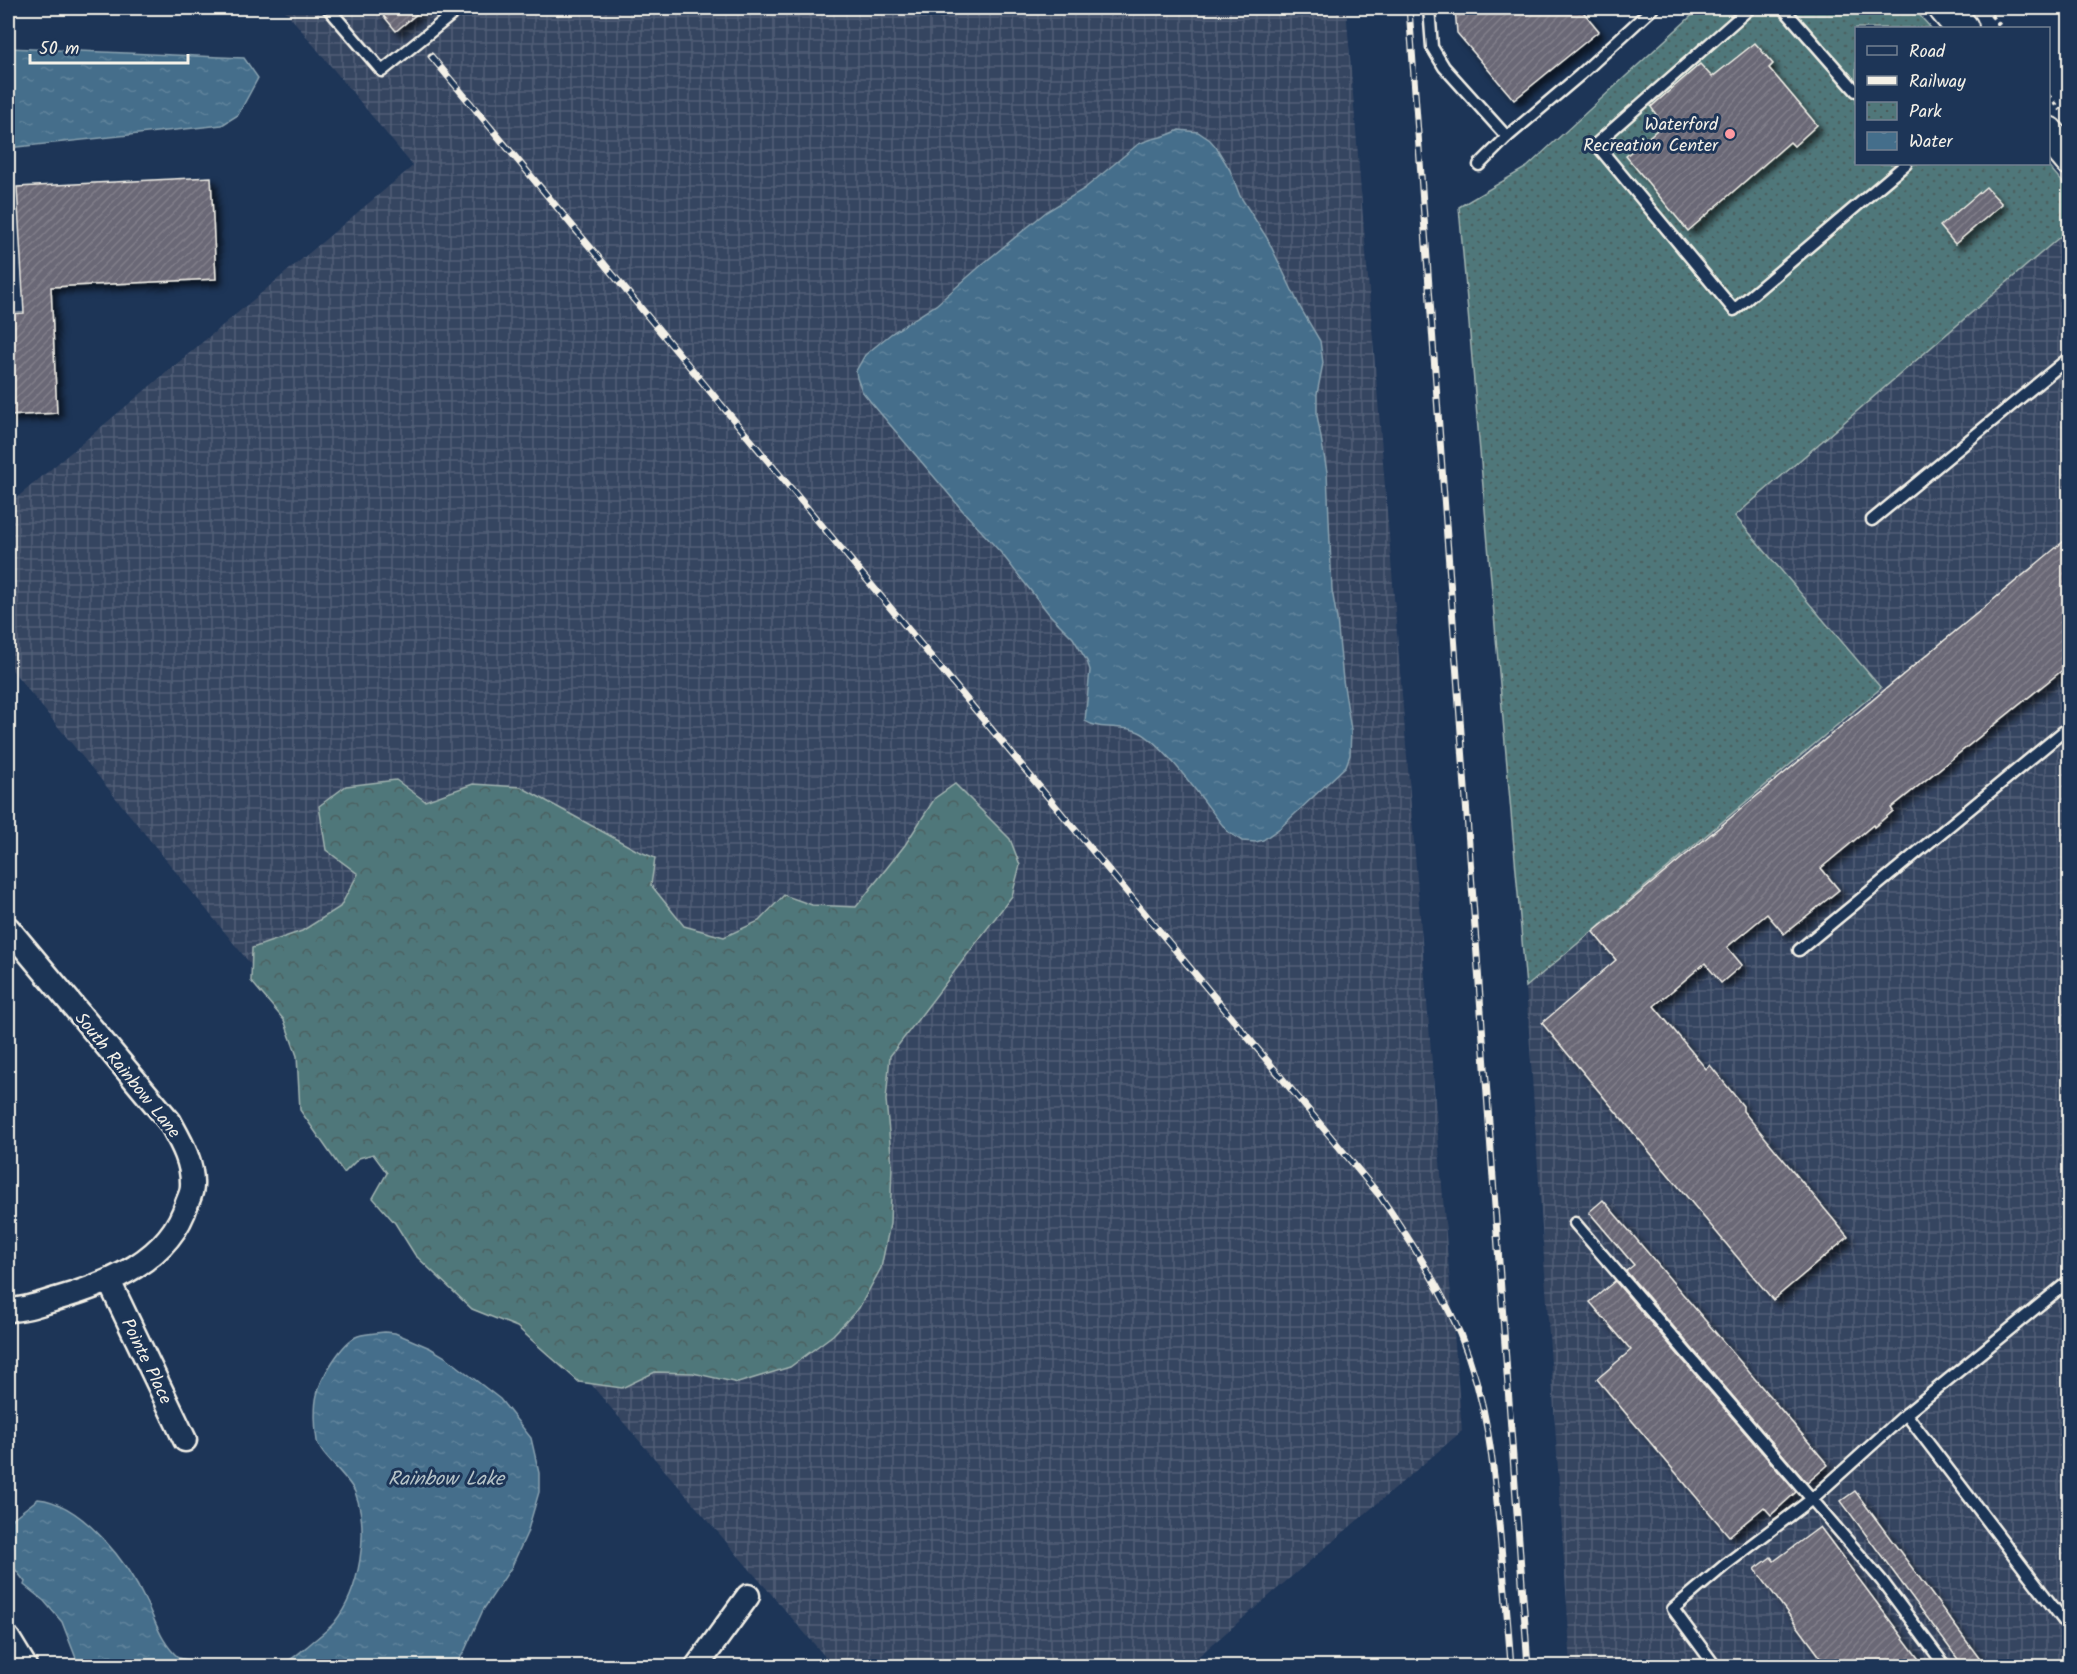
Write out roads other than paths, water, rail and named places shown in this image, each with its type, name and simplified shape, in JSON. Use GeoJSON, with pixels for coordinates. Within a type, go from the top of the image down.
{"type":"FeatureCollection","features":[{"type":"Feature","properties":{"kind":"main road"},"geometry":{"type":"LineString","coordinates":[[1945,8],[1961,27]]}},
{"type":"Feature","properties":{"kind":"main road"},"geometry":{"type":"LineString","coordinates":[[2050,134],[2070,159]]}},
{"type":"Feature","properties":{"kind":"street","name":"South Rainbow Lane"},"geometry":{"type":"LineString","coordinates":[[8,928],[170,1122],[183,1145],[190,1166],[192,1187],[183,1218],[167,1242],[138,1265],[109,1281],[19,1310],[8,1310]]}},
{"type":"Feature","properties":{"kind":"street","name":"Pointe Place"},"geometry":{"type":"LineString","coordinates":[[109,1281],[186,1440]]}},
{"type":"Feature","properties":{"kind":"street"},"geometry":{"type":"LineString","coordinates":[[696,1666],[748,1596]]}},
{"type":"Feature","properties":{"kind":"street"},"geometry":{"type":"LineString","coordinates":[[8,1638],[25,1666]]}},
{"type":"Feature","properties":{"kind":"lane"},"geometry":{"type":"LineString","coordinates":[[328,8],[382,71],[460,8]]}},
{"type":"Feature","properties":{"kind":"lane"},"geometry":{"type":"LineString","coordinates":[[1429,8],[1432,47],[1444,67],[1507,137]]}},
{"type":"Feature","properties":{"kind":"lane"},"geometry":{"type":"LineString","coordinates":[[1479,165],[1507,137],[1580,75],[1653,8]]}},
{"type":"Feature","properties":{"kind":"lane"},"geometry":{"type":"LineString","coordinates":[[1750,8],[1596,144],[1734,310],[1904,165]]}},
{"type":"Feature","properties":{"kind":"lane"},"geometry":{"type":"LineString","coordinates":[[1783,8],[1855,89]]}},
{"type":"Feature","properties":{"kind":"lane"},"geometry":{"type":"LineString","coordinates":[[1872,520],[2070,357]]}},
{"type":"Feature","properties":{"kind":"lane"},"geometry":{"type":"LineString","coordinates":[[1799,950],[2070,726]]}},
{"type":"Feature","properties":{"kind":"lane"},"geometry":{"type":"LineString","coordinates":[[1575,1222],[1882,1581],[1945,1666]]}},
{"type":"Feature","properties":{"kind":"lane"},"geometry":{"type":"LineString","coordinates":[[1715,1666],[1673,1609],[1725,1565],[1812,1499],[1906,1414],[2070,1280]]}},
{"type":"Feature","properties":{"kind":"lane"},"geometry":{"type":"LineString","coordinates":[[1906,1414],[2070,1629]]}},
{"type":"Feature","properties":{"kind":"water"},"geometry":{"type":"Polygon","coordinates":[[[8,48],[244,58],[258,78],[238,115],[222,125],[8,148],[8,48]]]}},
{"type":"Feature","properties":{"kind":"water"},"geometry":{"type":"Polygon","coordinates":[[[1179,130],[1198,132],[1216,147],[1230,170],[1240,196],[1267,238],[1301,309],[1320,341],[1323,363],[1317,394],[1317,415],[1327,472],[1332,590],[1351,730],[1350,755],[1346,766],[1280,828],[1256,842],[1242,841],[1228,832],[1186,777],[1149,739],[1139,732],[1126,728],[1097,726],[1085,721],[1090,670],[1073,638],[1049,614],[1002,554],[870,401],[862,391],[856,371],[865,355],[892,333],[936,305],[1046,212],[1084,189],[1137,145],[1179,130]]]}},
{"type":"Feature","properties":{"kind":"water","name":"Rainbow Lake"},"geometry":{"type":"Polygon","coordinates":[[[385,1332],[395,1333],[447,1358],[500,1399],[531,1438],[539,1473],[539,1492],[527,1533],[511,1568],[483,1610],[455,1666],[276,1666],[294,1657],[334,1623],[343,1610],[356,1578],[362,1542],[359,1508],[355,1492],[328,1459],[317,1441],[316,1400],[327,1371],[345,1346],[358,1336],[385,1332]]]}},
{"type":"Feature","properties":{"kind":"water"},"geometry":{"type":"Polygon","coordinates":[[[38,1499],[55,1503],[71,1512],[103,1538],[128,1571],[168,1646],[179,1658],[213,1666],[79,1666],[62,1622],[44,1601],[24,1585],[25,1582],[8,1560],[8,1522],[38,1499]]]}},
{"type":"Feature","properties":{"kind":"railway"},"geometry":{"type":"LineString","coordinates":[[1409,8],[1528,1666]]}},
{"type":"Feature","properties":{"kind":"railway"},"geometry":{"type":"LineString","coordinates":[[431,56],[1380,1196],[1443,1298],[1460,1334],[1477,1383],[1488,1433],[1495,1484],[1511,1666]]}},
{"type":"Feature","properties":{"kind":"place","name":"Waterford Recreation Center"},"geometry":{"type":"Point","coordinates":[1730,134]}}]}
